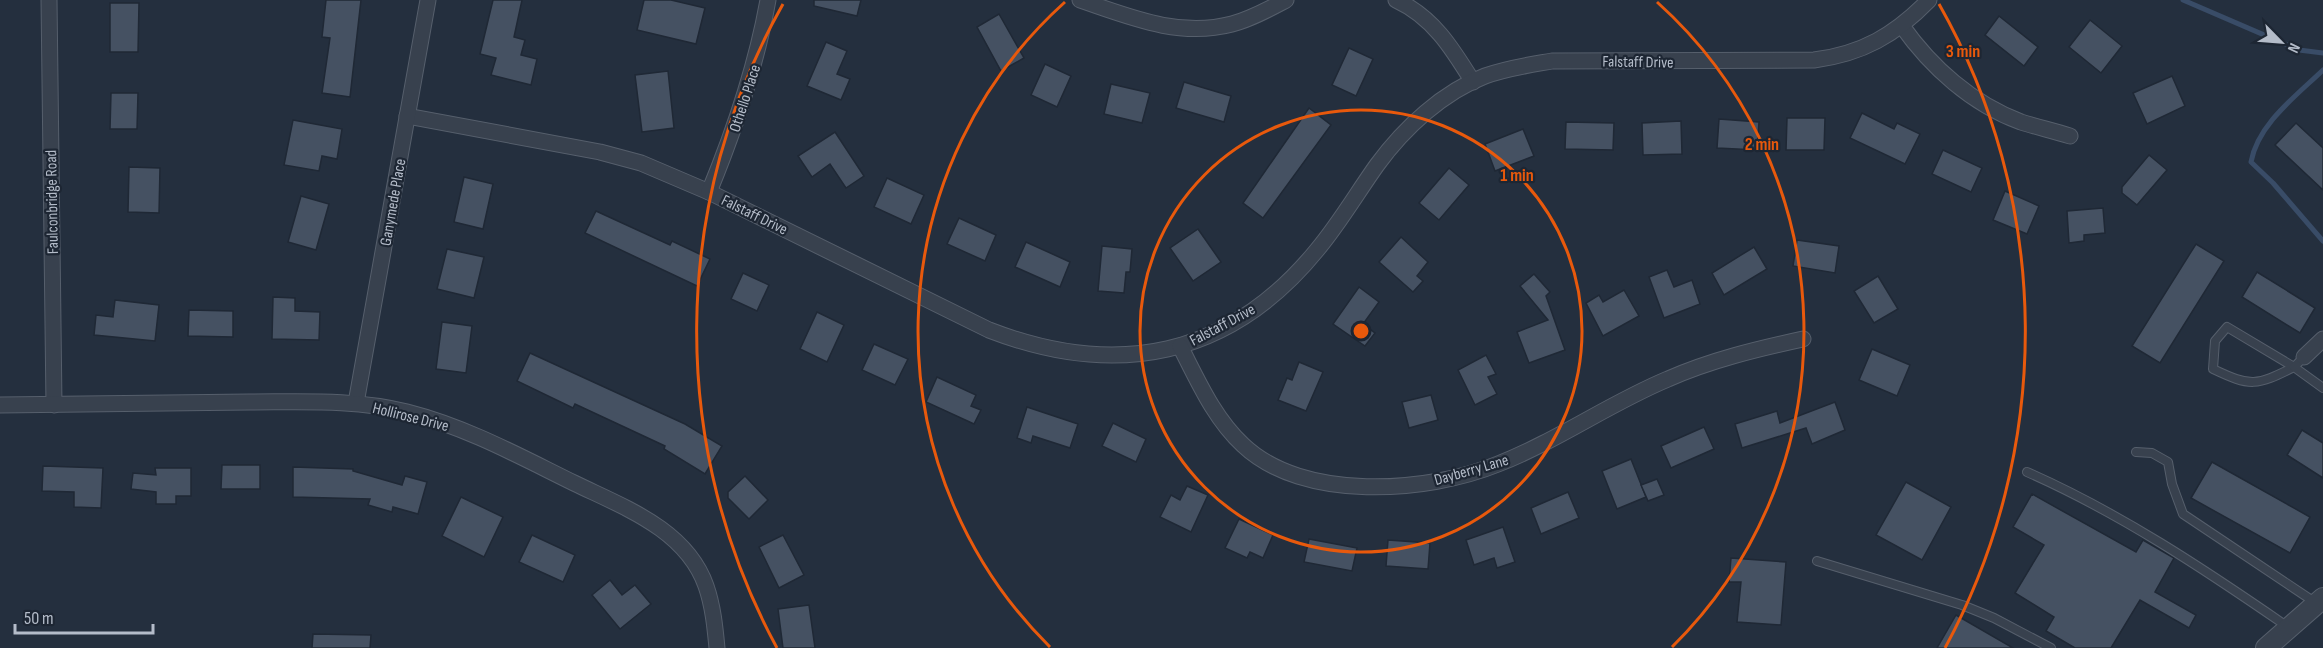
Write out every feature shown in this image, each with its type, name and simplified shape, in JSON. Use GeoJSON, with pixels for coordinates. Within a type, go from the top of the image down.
{"type":"FeatureCollection","features":[{"type":"Feature","properties":{"kind":"street","name":"Faulconbridge Road"},"geometry":{"type":"LineString","coordinates":[[49,0],[54,405]]}},
{"type":"Feature","properties":{"kind":"street","name":"Ganymede Place"},"geometry":{"type":"LineString","coordinates":[[356,403],[428,0]]}},
{"type":"Feature","properties":{"kind":"street","name":"Othello Place"},"geometry":{"type":"LineString","coordinates":[[709,192],[747,91],[768,0]]}},
{"type":"Feature","properties":{"kind":"street"},"geometry":{"type":"LineString","coordinates":[[1080,0],[1157,26],[1195,29],[1217,28],[1234,24],[1286,0]]}},
{"type":"Feature","properties":{"kind":"street"},"geometry":{"type":"LineString","coordinates":[[1396,0],[1422,15],[1436,27],[1454,50],[1473,82]]}},
{"type":"Feature","properties":{"kind":"street","name":"Falstaff Drive"},"geometry":{"type":"LineString","coordinates":[[408,116],[600,152],[660,170],[979,325],[1018,341],[1052,350],[1085,355],[1149,354],[1207,336],[1244,316],[1270,297],[1298,272],[1318,249],[1379,162],[1404,133],[1450,95],[1473,82],[1515,67],[1552,61],[1803,60],[1838,57],[1865,47],[1902,26],[1929,0]]}},
{"type":"Feature","properties":{"kind":"street"},"geometry":{"type":"LineString","coordinates":[[1902,26],[1915,45],[1967,93],[1990,108],[2020,121],[2070,136]]}},
{"type":"Feature","properties":{"kind":"street","name":"Dayberry Lane"},"geometry":{"type":"LineString","coordinates":[[1179,346],[1208,400],[1225,424],[1244,446],[1266,462],[1319,482],[1375,488],[1416,484],[1471,473],[1496,465],[1520,455],[1617,402],[1670,378],[1728,357],[1803,339]]}},
{"type":"Feature","properties":{"kind":"street"},"geometry":{"type":"LineString","coordinates":[[2299,362],[2323,339]]}},
{"type":"Feature","properties":{"kind":"street","name":"Hollirose Drive"},"geometry":{"type":"LineString","coordinates":[[0,405],[356,403],[405,411],[440,421],[483,438],[653,523],[676,541],[698,568],[706,585],[717,648]]}},
{"type":"Feature","properties":{"kind":"street"},"geometry":{"type":"LineString","coordinates":[[2266,648],[2320,601]]}},
{"type":"Feature","properties":{"kind":"lane"},"geometry":{"type":"LineString","coordinates":[[2299,362],[2266,381],[2240,382],[2213,369],[2215,341],[2227,327],[2299,362],[2323,388]]}},
{"type":"Feature","properties":{"kind":"lane"},"geometry":{"type":"LineString","coordinates":[[2136,452],[2152,453],[2168,462],[2172,484],[2183,514],[2320,601]]}},
{"type":"Feature","properties":{"kind":"lane"},"geometry":{"type":"LineString","coordinates":[[2026,472],[2069,490],[2172,548],[2289,628]]}},
{"type":"Feature","properties":{"kind":"lane"},"geometry":{"type":"LineString","coordinates":[[1817,561],[1962,605],[1994,618],[2051,648]]}},
{"type":"Feature","properties":{"kind":"building"},"geometry":{"type":"Polygon","coordinates":[[[326,0],[361,0],[350,97],[322,93],[330,38],[322,37],[326,0]]]}},
{"type":"Feature","properties":{"kind":"building"},"geometry":{"type":"Polygon","coordinates":[[[493,0],[522,0],[514,37],[525,40],[521,55],[537,59],[531,85],[491,75],[496,58],[480,54],[493,0]]]}},
{"type":"Feature","properties":{"kind":"building"},"geometry":{"type":"Polygon","coordinates":[[[644,0],[671,0],[705,8],[696,44],[637,30],[644,0]]]}},
{"type":"Feature","properties":{"kind":"building"},"geometry":{"type":"Polygon","coordinates":[[[814,0],[861,0],[857,16],[814,6],[814,0]]]}},
{"type":"Feature","properties":{"kind":"building"},"geometry":{"type":"Polygon","coordinates":[[[110,3],[139,3],[138,52],[110,52],[110,3]]]}},
{"type":"Feature","properties":{"kind":"building"},"geometry":{"type":"Polygon","coordinates":[[[999,14],[1024,58],[1001,71],[977,27],[999,14]]]}},
{"type":"Feature","properties":{"kind":"building"},"geometry":{"type":"Polygon","coordinates":[[[1999,16],[2038,47],[2024,66],[1985,35],[1999,16]]]}},
{"type":"Feature","properties":{"kind":"building"},"geometry":{"type":"Polygon","coordinates":[[[2090,20],[2122,46],[2101,73],[2069,47],[2090,20]]]}},
{"type":"Feature","properties":{"kind":"building"},"geometry":{"type":"Polygon","coordinates":[[[826,42],[847,51],[837,74],[850,79],[841,100],[807,86],[826,42]]]}},
{"type":"Feature","properties":{"kind":"building"},"geometry":{"type":"Polygon","coordinates":[[[1349,48],[1373,59],[1356,96],[1332,85],[1349,48]]]}},
{"type":"Feature","properties":{"kind":"building"},"geometry":{"type":"Polygon","coordinates":[[[1045,64],[1071,76],[1057,107],[1031,95],[1045,64]]]}},
{"type":"Feature","properties":{"kind":"building"},"geometry":{"type":"Polygon","coordinates":[[[668,71],[674,128],[642,132],[635,75],[668,71]]]}},
{"type":"Feature","properties":{"kind":"building"},"geometry":{"type":"Polygon","coordinates":[[[2172,76],[2185,106],[2147,124],[2133,93],[2172,76]]]}},
{"type":"Feature","properties":{"kind":"building"},"geometry":{"type":"Polygon","coordinates":[[[1184,82],[1231,96],[1224,122],[1176,108],[1184,82]]]}},
{"type":"Feature","properties":{"kind":"building"},"geometry":{"type":"Polygon","coordinates":[[[1111,84],[1150,93],[1142,123],[1104,114],[1111,84]]]}},
{"type":"Feature","properties":{"kind":"building"},"geometry":{"type":"Polygon","coordinates":[[[111,93],[138,93],[137,129],[110,129],[111,93]]]}},
{"type":"Feature","properties":{"kind":"building"},"geometry":{"type":"Polygon","coordinates":[[[1309,108],[1331,125],[1263,218],[1243,203],[1309,108]]]}},
{"type":"Feature","properties":{"kind":"building"},"geometry":{"type":"Polygon","coordinates":[[[1862,113],[1894,129],[1897,123],[1920,134],[1905,164],[1850,138],[1862,113]]]}},
{"type":"Feature","properties":{"kind":"building"},"geometry":{"type":"Polygon","coordinates":[[[1787,118],[1825,118],[1824,150],[1786,150],[1787,118]]]}},
{"type":"Feature","properties":{"kind":"building"},"geometry":{"type":"Polygon","coordinates":[[[1719,119],[1759,122],[1757,150],[1717,148],[1719,119]]]}},
{"type":"Feature","properties":{"kind":"building"},"geometry":{"type":"Polygon","coordinates":[[[293,120],[342,129],[337,159],[322,156],[319,171],[284,165],[293,120]]]}},
{"type":"Feature","properties":{"kind":"building"},"geometry":{"type":"Polygon","coordinates":[[[1681,121],[1682,154],[1643,155],[1642,123],[1681,121]]]}},
{"type":"Feature","properties":{"kind":"building"},"geometry":{"type":"Polygon","coordinates":[[[1566,122],[1614,123],[1613,150],[1565,149],[1566,122]]]}},
{"type":"Feature","properties":{"kind":"building"},"geometry":{"type":"Polygon","coordinates":[[[2296,123],[2323,148],[2323,190],[2275,145],[2296,123]]]}},
{"type":"Feature","properties":{"kind":"building"},"geometry":{"type":"Polygon","coordinates":[[[1523,129],[1534,156],[1495,171],[1485,144],[1523,129]]]}},
{"type":"Feature","properties":{"kind":"building"},"geometry":{"type":"Polygon","coordinates":[[[835,132],[864,176],[846,188],[830,164],[812,177],[798,156],[835,132]]]}},
{"type":"Feature","properties":{"kind":"building"},"geometry":{"type":"Polygon","coordinates":[[[1943,150],[1982,168],[1971,192],[1932,174],[1943,150]]]}},
{"type":"Feature","properties":{"kind":"building"},"geometry":{"type":"Polygon","coordinates":[[[2149,155],[2167,170],[2137,205],[2122,193],[2122,187],[2149,155]]]}},
{"type":"Feature","properties":{"kind":"building"},"geometry":{"type":"Polygon","coordinates":[[[129,167],[160,168],[159,213],[128,212],[129,167]]]}},
{"type":"Feature","properties":{"kind":"building"},"geometry":{"type":"Polygon","coordinates":[[[1449,168],[1469,185],[1439,220],[1419,203],[1449,168]]]}},
{"type":"Feature","properties":{"kind":"building"},"geometry":{"type":"Polygon","coordinates":[[[464,177],[493,184],[483,229],[454,222],[464,177]]]}},
{"type":"Feature","properties":{"kind":"building"},"geometry":{"type":"Polygon","coordinates":[[[887,178],[924,195],[911,224],[874,207],[887,178]]]}},
{"type":"Feature","properties":{"kind":"building"},"geometry":{"type":"Polygon","coordinates":[[[2005,191],[2039,206],[2027,234],[1993,220],[2005,191]]]}},
{"type":"Feature","properties":{"kind":"building"},"geometry":{"type":"Polygon","coordinates":[[[301,196],[329,204],[316,250],[288,242],[301,196]]]}},
{"type":"Feature","properties":{"kind":"building"},"geometry":{"type":"Polygon","coordinates":[[[2103,208],[2105,233],[2084,235],[2084,241],[2069,243],[2067,211],[2103,208]]]}},
{"type":"Feature","properties":{"kind":"building"},"geometry":{"type":"Polygon","coordinates":[[[596,211],[670,245],[672,241],[710,259],[697,286],[585,233],[596,211]]]}},
{"type":"Feature","properties":{"kind":"building"},"geometry":{"type":"Polygon","coordinates":[[[959,218],[996,235],[985,261],[947,244],[959,218]]]}},
{"type":"Feature","properties":{"kind":"building"},"geometry":{"type":"Polygon","coordinates":[[[1198,229],[1221,262],[1193,281],[1170,248],[1198,229]]]}},
{"type":"Feature","properties":{"kind":"building"},"geometry":{"type":"Polygon","coordinates":[[[1401,237],[1428,262],[1417,276],[1423,281],[1413,292],[1379,262],[1401,237]]]}},
{"type":"Feature","properties":{"kind":"building"},"geometry":{"type":"Polygon","coordinates":[[[1797,240],[1839,246],[1835,273],[1793,266],[1797,240]]]}},
{"type":"Feature","properties":{"kind":"building"},"geometry":{"type":"Polygon","coordinates":[[[1026,242],[1070,262],[1060,287],[1015,267],[1026,242]]]}},
{"type":"Feature","properties":{"kind":"building"},"geometry":{"type":"Polygon","coordinates":[[[2196,244],[2224,261],[2160,363],[2132,346],[2196,244]]]}},
{"type":"Feature","properties":{"kind":"building"},"geometry":{"type":"Polygon","coordinates":[[[1102,246],[1132,249],[1130,272],[1126,272],[1124,293],[1098,291],[1102,246]]]}},
{"type":"Feature","properties":{"kind":"building"},"geometry":{"type":"Polygon","coordinates":[[[1754,247],[1767,269],[1724,295],[1712,273],[1754,247]]]}},
{"type":"Feature","properties":{"kind":"building"},"geometry":{"type":"Polygon","coordinates":[[[447,249],[484,257],[474,298],[437,289],[447,249]]]}},
{"type":"Feature","properties":{"kind":"building"},"geometry":{"type":"Polygon","coordinates":[[[1667,270],[1674,287],[1692,280],[1700,304],[1664,318],[1649,277],[1667,270]]]}},
{"type":"Feature","properties":{"kind":"building"},"geometry":{"type":"Polygon","coordinates":[[[2257,272],[2315,308],[2300,333],[2242,297],[2257,272]]]}},
{"type":"Feature","properties":{"kind":"building"},"geometry":{"type":"Polygon","coordinates":[[[743,273],[769,285],[757,311],[731,299],[743,273]]]}},
{"type":"Feature","properties":{"kind":"building"},"geometry":{"type":"Polygon","coordinates":[[[1534,274],[1550,292],[1546,296],[1565,350],[1529,363],[1517,332],[1548,320],[1520,286],[1534,274]]]}},
{"type":"Feature","properties":{"kind":"building"},"geometry":{"type":"Polygon","coordinates":[[[1878,276],[1898,309],[1874,323],[1854,291],[1878,276]]]}},
{"type":"Feature","properties":{"kind":"building"},"geometry":{"type":"Polygon","coordinates":[[[1359,287],[1379,302],[1363,324],[1375,333],[1365,346],[1333,324],[1359,287]]]}},
{"type":"Feature","properties":{"kind":"building"},"geometry":{"type":"Polygon","coordinates":[[[1624,290],[1639,316],[1603,336],[1586,303],[1599,295],[1603,302],[1624,290]]]}},
{"type":"Feature","properties":{"kind":"building"},"geometry":{"type":"Polygon","coordinates":[[[273,297],[295,298],[295,311],[320,312],[319,340],[272,339],[273,297]]]}},
{"type":"Feature","properties":{"kind":"building"},"geometry":{"type":"Polygon","coordinates":[[[115,300],[159,305],[155,341],[94,335],[96,315],[113,317],[115,300]]]}},
{"type":"Feature","properties":{"kind":"building"},"geometry":{"type":"Polygon","coordinates":[[[189,310],[233,311],[233,337],[188,336],[189,310]]]}},
{"type":"Feature","properties":{"kind":"building"},"geometry":{"type":"Polygon","coordinates":[[[817,312],[844,325],[827,362],[800,349],[817,312]]]}},
{"type":"Feature","properties":{"kind":"building"},"geometry":{"type":"Polygon","coordinates":[[[442,322],[472,326],[466,373],[436,369],[442,322]]]}},
{"type":"Feature","properties":{"kind":"building"},"geometry":{"type":"Polygon","coordinates":[[[874,344],[908,359],[895,385],[862,370],[874,344]]]}},
{"type":"Feature","properties":{"kind":"building"},"geometry":{"type":"Polygon","coordinates":[[[1872,349],[1910,365],[1897,396],[1859,380],[1872,349]]]}},
{"type":"Feature","properties":{"kind":"building"},"geometry":{"type":"Polygon","coordinates":[[[530,353],[685,424],[722,446],[705,474],[664,449],[665,446],[575,404],[573,408],[517,381],[530,353]]]}},
{"type":"Feature","properties":{"kind":"building"},"geometry":{"type":"Polygon","coordinates":[[[1486,355],[1496,374],[1488,377],[1497,394],[1475,405],[1458,370],[1486,355]]]}},
{"type":"Feature","properties":{"kind":"building"},"geometry":{"type":"Polygon","coordinates":[[[1299,362],[1323,372],[1306,411],[1278,400],[1287,378],[1292,380],[1299,362]]]}},
{"type":"Feature","properties":{"kind":"building"},"geometry":{"type":"Polygon","coordinates":[[[937,377],[976,395],[971,406],[981,410],[974,424],[926,402],[937,377]]]}},
{"type":"Feature","properties":{"kind":"building"},"geometry":{"type":"Polygon","coordinates":[[[1431,395],[1438,420],[1409,428],[1402,402],[1431,395]]]}},
{"type":"Feature","properties":{"kind":"building"},"geometry":{"type":"Polygon","coordinates":[[[1835,402],[1845,430],[1812,444],[1806,428],[1742,448],[1735,424],[1777,411],[1780,423],[1835,402]]]}},
{"type":"Feature","properties":{"kind":"building"},"geometry":{"type":"Polygon","coordinates":[[[1027,407],[1078,424],[1070,448],[1033,436],[1031,443],[1017,438],[1027,407]]]}},
{"type":"Feature","properties":{"kind":"building"},"geometry":{"type":"Polygon","coordinates":[[[1113,423],[1146,439],[1136,462],[1102,446],[1113,423]]]}},
{"type":"Feature","properties":{"kind":"building"},"geometry":{"type":"Polygon","coordinates":[[[1704,427],[1714,449],[1671,468],[1661,446],[1704,427]]]}},
{"type":"Feature","properties":{"kind":"building"},"geometry":{"type":"Polygon","coordinates":[[[2302,430],[2323,443],[2323,478],[2287,455],[2302,430]]]}},
{"type":"Feature","properties":{"kind":"building"},"geometry":{"type":"Polygon","coordinates":[[[1631,459],[1646,497],[1617,509],[1602,471],[1631,459]]]}},
{"type":"Feature","properties":{"kind":"building"},"geometry":{"type":"Polygon","coordinates":[[[2212,462],[2310,517],[2290,553],[2191,498],[2212,462]]]}},
{"type":"Feature","properties":{"kind":"building"},"geometry":{"type":"Polygon","coordinates":[[[222,465],[260,465],[260,489],[221,489],[222,465]]]}},
{"type":"Feature","properties":{"kind":"building"},"geometry":{"type":"Polygon","coordinates":[[[43,466],[103,468],[101,508],[74,507],[74,492],[42,491],[43,466]]]}},
{"type":"Feature","properties":{"kind":"building"},"geometry":{"type":"Polygon","coordinates":[[[293,467],[353,469],[353,471],[402,485],[405,476],[427,482],[418,514],[393,507],[392,512],[368,505],[370,499],[293,497],[293,467]]]}},
{"type":"Feature","properties":{"kind":"building"},"geometry":{"type":"Polygon","coordinates":[[[155,468],[191,468],[191,496],[176,496],[176,504],[156,504],[156,492],[131,489],[133,473],[156,475],[155,468]]]}},
{"type":"Feature","properties":{"kind":"building"},"geometry":{"type":"Polygon","coordinates":[[[745,476],[768,500],[749,519],[728,498],[728,492],[745,476]]]}},
{"type":"Feature","properties":{"kind":"building"},"geometry":{"type":"Polygon","coordinates":[[[1657,479],[1664,495],[1648,501],[1641,485],[1657,479]]]}},
{"type":"Feature","properties":{"kind":"building"},"geometry":{"type":"Polygon","coordinates":[[[1906,482],[1951,507],[1922,560],[1876,535],[1906,482]]]}},
{"type":"Feature","properties":{"kind":"building"},"geometry":{"type":"Polygon","coordinates":[[[1187,486],[1208,495],[1191,532],[1160,517],[1171,495],[1180,500],[1187,486]]]}},
{"type":"Feature","properties":{"kind":"building"},"geometry":{"type":"Polygon","coordinates":[[[1568,492],[1579,518],[1541,534],[1531,508],[1568,492]]]}},
{"type":"Feature","properties":{"kind":"building"},"geometry":{"type":"Polygon","coordinates":[[[2032,494],[2136,552],[2143,540],[2174,558],[2155,592],[2196,615],[2189,628],[2140,600],[2111,648],[2075,648],[2046,631],[2054,617],[2015,593],[2044,545],[2013,527],[2032,494]]]}},
{"type":"Feature","properties":{"kind":"building"},"geometry":{"type":"Polygon","coordinates":[[[461,497],[503,517],[484,557],[442,536],[461,497]]]}},
{"type":"Feature","properties":{"kind":"building"},"geometry":{"type":"Polygon","coordinates":[[[1239,519],[1273,535],[1263,558],[1250,552],[1247,558],[1225,548],[1239,519]]]}},
{"type":"Feature","properties":{"kind":"building"},"geometry":{"type":"Polygon","coordinates":[[[1503,527],[1515,562],[1497,568],[1494,558],[1474,565],[1466,540],[1503,527]]]}},
{"type":"Feature","properties":{"kind":"building"},"geometry":{"type":"Polygon","coordinates":[[[532,535],[575,555],[563,582],[519,562],[532,535]]]}},
{"type":"Feature","properties":{"kind":"building"},"geometry":{"type":"Polygon","coordinates":[[[783,535],[804,575],[779,588],[759,547],[783,535]]]}},
{"type":"Feature","properties":{"kind":"building"},"geometry":{"type":"Polygon","coordinates":[[[1309,539],[1357,548],[1352,571],[1304,562],[1309,539]]]}},
{"type":"Feature","properties":{"kind":"building"},"geometry":{"type":"Polygon","coordinates":[[[1388,540],[1430,543],[1428,569],[1386,566],[1388,540]]]}},
{"type":"Feature","properties":{"kind":"building"},"geometry":{"type":"Polygon","coordinates":[[[1731,558],[1786,562],[1781,625],[1737,622],[1741,582],[1729,582],[1731,558]]]}},
{"type":"Feature","properties":{"kind":"building"},"geometry":{"type":"Polygon","coordinates":[[[610,580],[622,595],[635,585],[651,604],[620,629],[592,595],[610,580]]]}},
{"type":"Feature","properties":{"kind":"building"},"geometry":{"type":"Polygon","coordinates":[[[809,605],[815,648],[783,648],[778,609],[809,605]]]}},
{"type":"Feature","properties":{"kind":"building"},"geometry":{"type":"Polygon","coordinates":[[[1956,615],[2013,648],[1937,648],[1956,615]]]}},
{"type":"Feature","properties":{"kind":"building"},"geometry":{"type":"Polygon","coordinates":[[[313,634],[371,635],[370,648],[312,648],[313,634]]]}},
{"type":"Feature","properties":{"kind":"waterway"},"geometry":{"type":"LineString","coordinates":[[2183,0],[2299,50],[2323,53]]}},
{"type":"Feature","properties":{"kind":"waterway"},"geometry":{"type":"LineString","coordinates":[[2323,70],[2270,123],[2261,135],[2251,162],[2273,183],[2323,241]]}}]}
